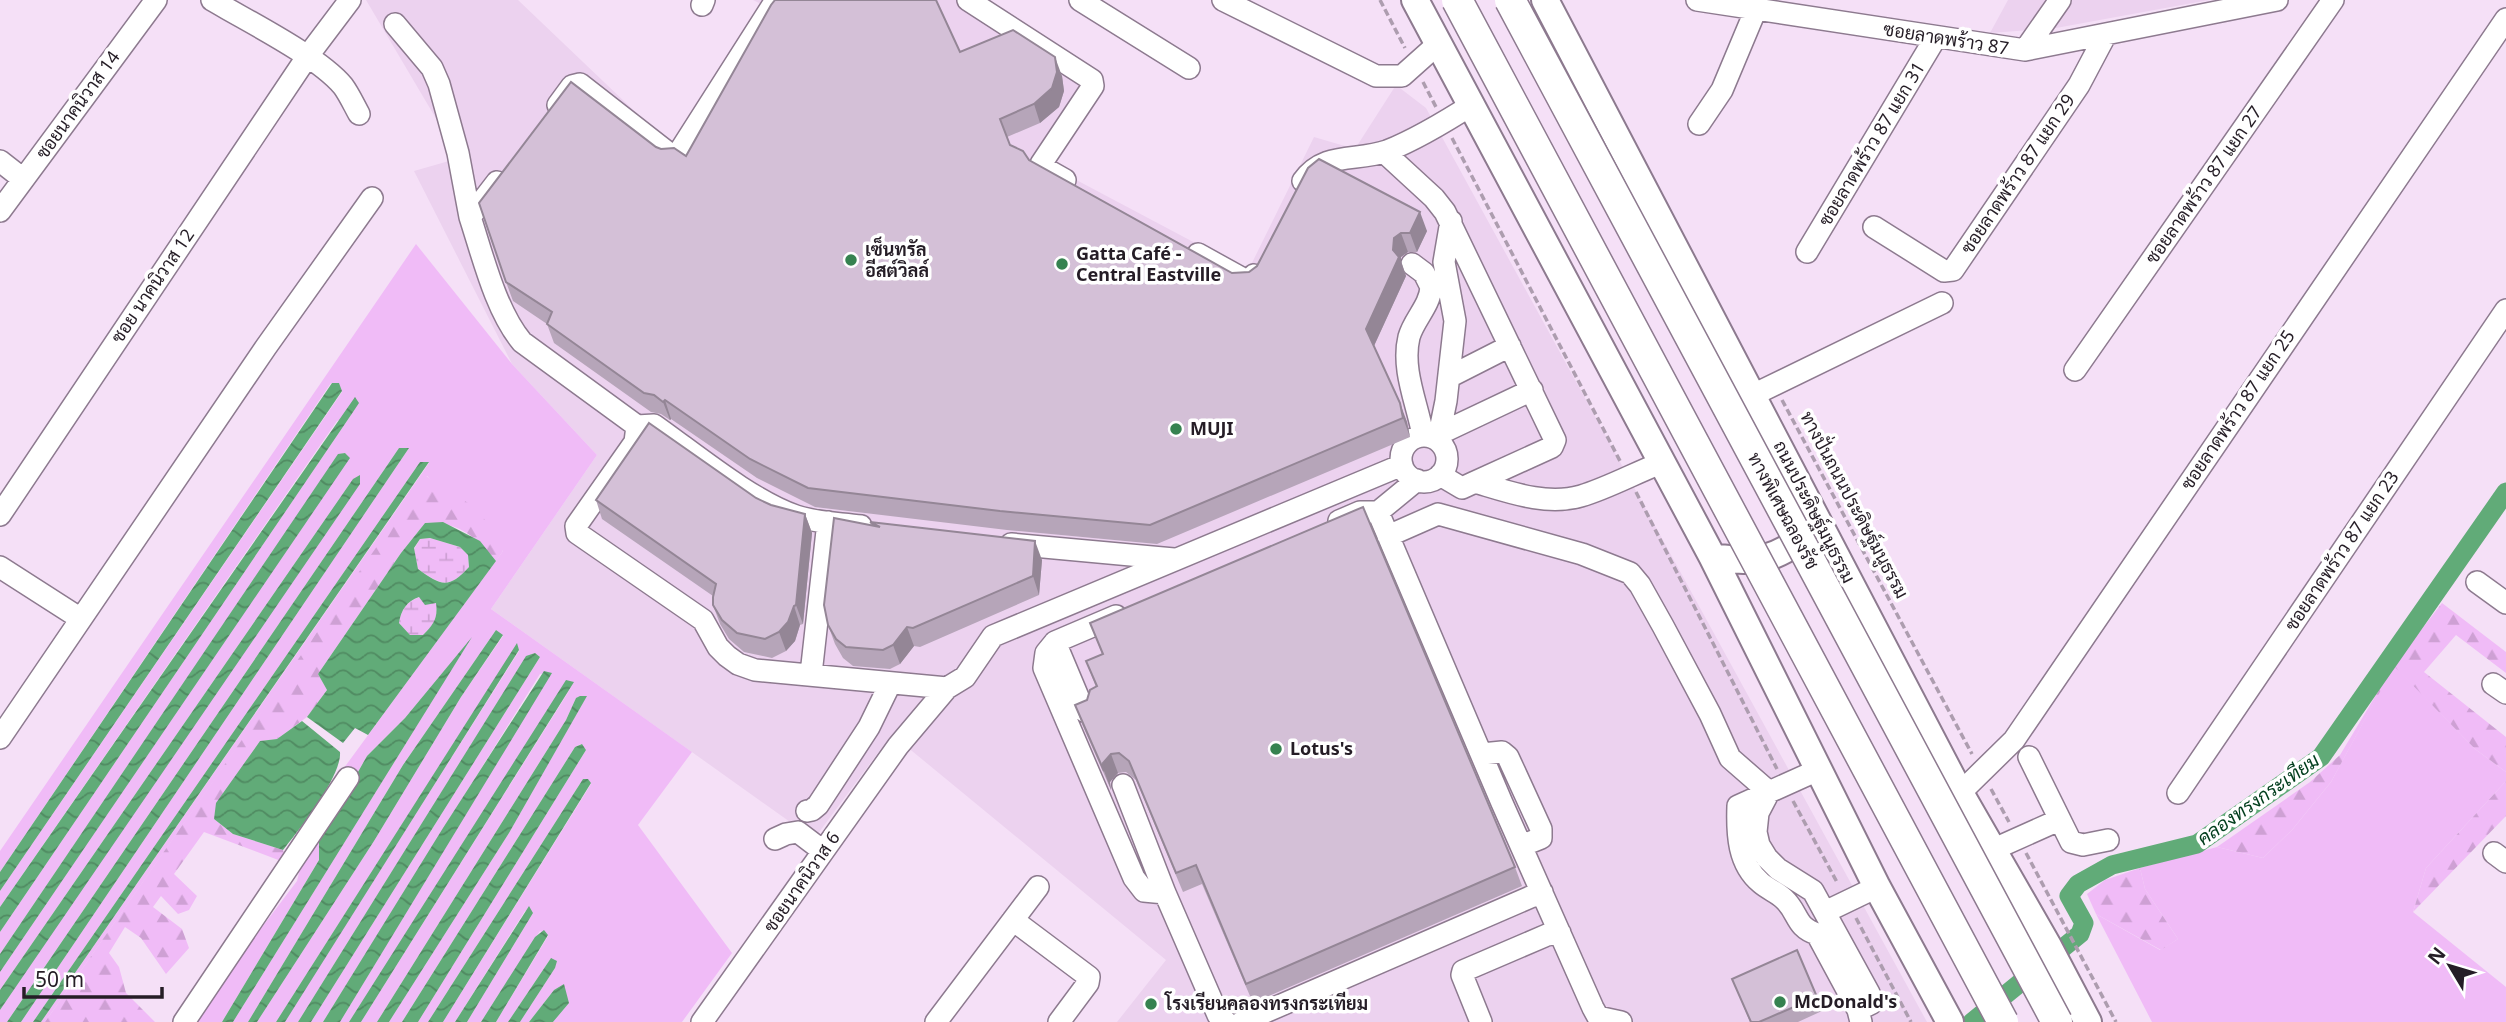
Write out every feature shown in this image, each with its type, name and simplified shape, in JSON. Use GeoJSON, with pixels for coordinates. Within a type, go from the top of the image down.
{"type":"FeatureCollection","features":[{"type":"Feature","properties":{"kind":"highway"},"geometry":{"type":"LineString","coordinates":[[1457,0],[2003,1022]]}},
{"type":"Feature","properties":{"kind":"highway","name":"ทางพิเศษฉลองรัช"},"geometry":{"type":"LineString","coordinates":[[1510,0],[2057,1022]]}},
{"type":"Feature","properties":{"kind":"main road"},"geometry":{"type":"LineString","coordinates":[[1415,0],[1473,104],[1713,558],[1877,887],[1950,1022]]}},
{"type":"Feature","properties":{"kind":"main road","name":"ถนนประดิษฐ์มนูธรรม"},"geometry":{"type":"LineString","coordinates":[[1545,0],[1764,390],[1806,497],[1960,793],[2048,946],[2088,1022]]}},
{"type":"Feature","properties":{"kind":"main road"},"geometry":{"type":"LineString","coordinates":[[1713,558],[1749,560],[1774,555],[1794,544],[1806,528],[1806,497]]}},
{"type":"Feature","properties":{"kind":"main road"},"geometry":{"type":"LineString","coordinates":[[1749,631],[1762,592],[1777,573],[1797,563],[1809,561],[1827,562],[1842,567]]}},
{"type":"Feature","properties":{"kind":"street","name":"ซอยนาคนิวาส 14"},"geometry":{"type":"LineString","coordinates":[[0,211],[156,0]]}},
{"type":"Feature","properties":{"kind":"street"},"geometry":{"type":"LineString","coordinates":[[212,0],[307,57],[343,86],[359,114]]}},
{"type":"Feature","properties":{"kind":"street","name":"ซอย นาคนิวาส 12"},"geometry":{"type":"LineString","coordinates":[[0,515],[307,57],[350,0]]}},
{"type":"Feature","properties":{"kind":"street"},"geometry":{"type":"LineString","coordinates":[[547,119],[572,86],[580,84],[671,155],[678,154],[776,0]]}},
{"type":"Feature","properties":{"kind":"street"},"geometry":{"type":"LineString","coordinates":[[968,0],[1093,80],[1093,86],[1041,164],[1078,187]]}},
{"type":"Feature","properties":{"kind":"street"},"geometry":{"type":"LineString","coordinates":[[1080,0],[1189,68]]}},
{"type":"Feature","properties":{"kind":"street"},"geometry":{"type":"LineString","coordinates":[[1223,0],[1376,76],[1402,76],[1439,43]]}},
{"type":"Feature","properties":{"kind":"street","name":"ซอยลาดพร้าว 87"},"geometry":{"type":"LineString","coordinates":[[1697,0],[2025,50],[2106,34],[2183,9],[2277,0]]}},
{"type":"Feature","properties":{"kind":"street"},"geometry":{"type":"LineString","coordinates":[[2025,50],[2060,0]]}},
{"type":"Feature","properties":{"kind":"street","name":"ซอยลาดพร้าว 87 แยก 27"},"geometry":{"type":"LineString","coordinates":[[2075,370],[2333,0]]}},
{"type":"Feature","properties":{"kind":"street"},"geometry":{"type":"LineString","coordinates":[[1699,124],[1722,90],[1756,9]]}},
{"type":"Feature","properties":{"kind":"street","name":"ซอยลาดพร้าว 87 แยก 25"},"geometry":{"type":"LineString","coordinates":[[1960,793],[2014,740],[2506,19]]}},
{"type":"Feature","properties":{"kind":"street"},"geometry":{"type":"LineString","coordinates":[[395,24],[432,68],[439,84],[458,153],[470,217],[497,296],[512,330],[522,342],[637,426],[654,425],[738,484],[778,508],[803,518],[883,528]]}},
{"type":"Feature","properties":{"kind":"street","name":"ซอยลาดพร้าว 87 แยก 29"},"geometry":{"type":"LineString","coordinates":[[1874,228],[1944,271],[1953,270],[2080,85],[2106,34]]}},
{"type":"Feature","properties":{"kind":"street","name":"ซอยลาดพร้าว 87 แยก 31"},"geometry":{"type":"LineString","coordinates":[[1807,252],[1936,37]]}},
{"type":"Feature","properties":{"kind":"street"},"geometry":{"type":"LineString","coordinates":[[1291,204],[1304,179],[1322,163],[1384,152],[1473,104]]}},
{"type":"Feature","properties":{"kind":"street"},"geometry":{"type":"LineString","coordinates":[[1384,152],[1434,198],[1451,221],[1555,444],[1462,488],[1440,475]]}},
{"type":"Feature","properties":{"kind":"street"},"geometry":{"type":"LineString","coordinates":[[0,161],[23,179]]}},
{"type":"Feature","properties":{"kind":"street"},"geometry":{"type":"LineString","coordinates":[[470,217],[513,163]]}},
{"type":"Feature","properties":{"kind":"street"},"geometry":{"type":"LineString","coordinates":[[0,738],[372,198]]}},
{"type":"Feature","properties":{"kind":"street"},"geometry":{"type":"LineString","coordinates":[[1433,437],[1449,377],[1455,321],[1444,261],[1451,221]]}},
{"type":"Feature","properties":{"kind":"street"},"geometry":{"type":"LineString","coordinates":[[1185,247],[1245,280],[1253,278],[1266,253]]}},
{"type":"Feature","properties":{"kind":"street"},"geometry":{"type":"LineString","coordinates":[[1412,264],[1424,273],[1431,287],[1423,311],[1409,337],[1410,383],[1433,437],[1443,445],[1447,457],[1444,470],[1429,481],[1409,473],[1402,458],[1406,446],[1416,437],[1433,437],[1532,390]]}},
{"type":"Feature","properties":{"kind":"street"},"geometry":{"type":"LineString","coordinates":[[1764,390],[1942,303]]}},
{"type":"Feature","properties":{"kind":"street","name":"ซอยลาดพร้าว 87 แยก 23"},"geometry":{"type":"LineString","coordinates":[[2178,793],[2506,310]]}},
{"type":"Feature","properties":{"kind":"street"},"geometry":{"type":"LineString","coordinates":[[1449,377],[1510,346]]}},
{"type":"Feature","properties":{"kind":"street"},"geometry":{"type":"LineString","coordinates":[[637,426],[635,442],[576,526],[577,533],[703,620],[718,647],[738,664],[755,670],[947,688]]}},
{"type":"Feature","properties":{"kind":"street"},"geometry":{"type":"LineString","coordinates":[[1475,482],[1519,494],[1555,499],[1582,496],[1661,463]]}},
{"type":"Feature","properties":{"kind":"street"},"geometry":{"type":"LineString","coordinates":[[1378,512],[1409,473]]}},
{"type":"Feature","properties":{"kind":"street","name":"ซอยนาคนิวาส 6"},"geometry":{"type":"LineString","coordinates":[[702,1022],[902,742],[947,688],[965,677],[993,636],[1176,559],[1409,473]]}},
{"type":"Feature","properties":{"kind":"street"},"geometry":{"type":"LineString","coordinates":[[1322,528],[1360,512],[1378,512]]}},
{"type":"Feature","properties":{"kind":"street"},"geometry":{"type":"LineString","coordinates":[[1378,512],[1521,846],[1598,1017],[1621,1022]]}},
{"type":"Feature","properties":{"kind":"street"},"geometry":{"type":"LineString","coordinates":[[1388,536],[1438,514],[1582,554],[1630,573],[1640,584],[1663,626],[1730,758],[1777,789]]}},
{"type":"Feature","properties":{"kind":"street"},"geometry":{"type":"LineString","coordinates":[[804,673],[828,522]]}},
{"type":"Feature","properties":{"kind":"street"},"geometry":{"type":"LineString","coordinates":[[992,542],[1176,559]]}},
{"type":"Feature","properties":{"kind":"street"},"geometry":{"type":"LineString","coordinates":[[0,567],[81,620]]}},
{"type":"Feature","properties":{"kind":"street"},"geometry":{"type":"LineString","coordinates":[[2477,582],[2506,603]]}},
{"type":"Feature","properties":{"kind":"street"},"geometry":{"type":"LineString","coordinates":[[1132,609],[1055,642],[1046,653],[1044,668],[1133,878],[1144,891],[1165,893]]}},
{"type":"Feature","properties":{"kind":"street"},"geometry":{"type":"LineString","coordinates":[[1055,642],[1084,711]]}},
{"type":"Feature","properties":{"kind":"street"},"geometry":{"type":"LineString","coordinates":[[807,811],[818,805],[850,760],[890,684]]}},
{"type":"Feature","properties":{"kind":"street"},"geometry":{"type":"LineString","coordinates":[[2028,757],[2071,842],[2083,845],[2108,840]]}},
{"type":"Feature","properties":{"kind":"street"},"geometry":{"type":"LineString","coordinates":[[1777,789],[1758,813],[1756,832],[1759,845],[1778,869],[1813,891],[1869,993],[1872,1003],[1860,1016],[1817,934],[1804,929],[1784,898],[1758,881],[1742,856],[1737,832],[1738,806],[1818,770]]}},
{"type":"Feature","properties":{"kind":"street"},"geometry":{"type":"LineString","coordinates":[[184,1022],[348,778]]}},
{"type":"Feature","properties":{"kind":"street"},"geometry":{"type":"LineString","coordinates":[[1124,785],[1165,893],[1218,1015],[1226,1022]]}},
{"type":"Feature","properties":{"kind":"street"},"geometry":{"type":"LineString","coordinates":[[1992,850],[2059,820]]}},
{"type":"Feature","properties":{"kind":"street"},"geometry":{"type":"LineString","coordinates":[[775,839],[798,832],[823,851]]}},
{"type":"Feature","properties":{"kind":"street"},"geometry":{"type":"LineString","coordinates":[[936,1022],[1038,887]]}},
{"type":"Feature","properties":{"kind":"street"},"geometry":{"type":"LineString","coordinates":[[1825,912],[1877,887]]}},
{"type":"Feature","properties":{"kind":"street"},"geometry":{"type":"LineString","coordinates":[[1242,1022],[1542,892]]}},
{"type":"Feature","properties":{"kind":"street"},"geometry":{"type":"LineString","coordinates":[[1013,920],[1089,977],[1088,984],[1059,1022]]}},
{"type":"Feature","properties":{"kind":"street"},"geometry":{"type":"LineString","coordinates":[[1480,1022],[1462,975],[1463,971],[1547,935],[1560,933]]}},
{"type":"Feature","properties":{"kind":"path"},"geometry":{"type":"LineString","coordinates":[[1380,0],[1628,476],[1777,789],[1847,901],[1911,1022]]}},
{"type":"Feature","properties":{"kind":"path","name":"ทางปั่นถนนประดิษฐ์มนูธรรม"},"geometry":{"type":"LineString","coordinates":[[1764,390],[1982,772],[2116,1022]]}},
{"type":"Feature","properties":{"kind":"shaded area"},"geometry":{"type":"Polygon","coordinates":[[[366,0],[518,0],[670,145],[761,4],[753,0],[978,0],[1099,72],[1050,166],[1248,271],[1314,137],[1355,149],[1396,85],[1426,108],[1927,1022],[1117,1022],[1166,960],[912,751],[889,738],[814,839],[491,609],[597,455],[512,364],[414,171],[449,161],[441,127],[366,0]]]}},
{"type":"Feature","properties":{"kind":"shaded area"},"geometry":{"type":"Polygon","coordinates":[[[2008,0],[2209,0],[2056,28],[1990,33],[2008,0]]]}},
{"type":"Feature","properties":{"kind":"green space"},"geometry":{"type":"Polygon","coordinates":[[[416,244],[512,364],[597,455],[491,609],[692,752],[638,825],[732,953],[682,1022],[553,1022],[569,1003],[554,990],[529,1022],[520,1022],[555,968],[551,958],[508,1022],[496,1022],[548,936],[540,931],[481,1022],[467,1022],[533,913],[525,911],[455,1022],[443,1022],[591,784],[583,779],[428,1022],[418,1022],[586,750],[581,744],[575,747],[402,1022],[389,1022],[509,833],[586,697],[576,698],[566,720],[377,1022],[361,1022],[574,683],[349,1022],[340,1022],[551,673],[540,674],[323,1022],[311,1022],[540,657],[535,653],[526,657],[298,1022],[284,1022],[519,651],[517,644],[276,1022],[257,1022],[374,841],[461,697],[503,636],[496,630],[403,765],[248,1022],[233,1022],[468,643],[405,718],[367,756],[319,840],[319,860],[222,1022],[190,1022],[297,881],[308,836],[330,787],[503,551],[427,476],[45,1022],[41,1022],[429,463],[420,462],[33,1022],[21,1022],[409,448],[399,448],[7,1022],[0,1022],[0,1010],[353,479],[0,990],[0,972],[349,458],[345,453],[338,455],[0,954],[0,932],[351,415],[337,421],[0,907],[0,891],[342,392],[339,383],[331,383],[0,872],[0,851],[416,244]]]}},
{"type":"Feature","properties":{"kind":"green space"},"geometry":{"type":"Polygon","coordinates":[[[426,476],[479,510],[503,551],[496,561],[465,532],[447,525],[425,523],[401,553],[318,674],[327,690],[307,717],[277,739],[260,741],[217,803],[214,819],[233,834],[283,850],[285,856],[281,861],[204,832],[174,874],[197,896],[189,910],[178,914],[161,896],[153,907],[182,929],[189,948],[166,974],[141,938],[125,927],[109,953],[119,967],[126,993],[155,1022],[45,1022],[426,476]]]}},
{"type":"Feature","properties":{"kind":"green space"},"geometry":{"type":"Polygon","coordinates":[[[430,538],[460,547],[468,555],[469,567],[456,579],[445,583],[418,569],[414,549],[420,539],[430,538]]]}},
{"type":"Feature","properties":{"kind":"green space"},"geometry":{"type":"Polygon","coordinates":[[[420,597],[436,602],[436,617],[423,635],[410,635],[399,623],[400,618],[408,604],[420,597]]]}},
{"type":"Feature","properties":{"kind":"green space"},"geometry":{"type":"Polygon","coordinates":[[[2442,603],[2506,652],[2506,673],[2456,635],[2424,672],[2506,737],[2506,772],[2475,749],[2394,666],[2331,782],[2292,830],[2263,858],[2217,847],[2310,782],[2340,755],[2394,665],[2442,603]]]}},
{"type":"Feature","properties":{"kind":"green space"},"geometry":{"type":"Polygon","coordinates":[[[2394,665],[2475,749],[2506,772],[2506,781],[2426,868],[2413,912],[2506,987],[2506,1022],[2152,1022],[2096,914],[2160,950],[2178,939],[2145,889],[2140,868],[2217,847],[2263,858],[2292,830],[2331,782],[2394,665]]]}},
{"type":"Feature","properties":{"kind":"green space"},"geometry":{"type":"Polygon","coordinates":[[[2506,781],[2506,816],[2413,912],[2426,868],[2506,781]]]}},
{"type":"Feature","properties":{"kind":"green space"},"geometry":{"type":"Polygon","coordinates":[[[2140,868],[2145,889],[2178,939],[2161,950],[2096,914],[2087,894],[2105,880],[2140,868]]]}},
{"type":"Feature","properties":{"kind":"water"},"geometry":{"type":"Polygon","coordinates":[[[332,383],[339,383],[342,391],[0,891],[0,872],[332,383]]]}},
{"type":"Feature","properties":{"kind":"water"},"geometry":{"type":"Polygon","coordinates":[[[355,397],[359,403],[0,932],[0,907],[355,397]]]}},
{"type":"Feature","properties":{"kind":"water"},"geometry":{"type":"Polygon","coordinates":[[[399,448],[409,448],[21,1022],[7,1022],[399,448]]]}},
{"type":"Feature","properties":{"kind":"water"},"geometry":{"type":"Polygon","coordinates":[[[345,453],[350,458],[0,972],[0,954],[338,454],[345,453]]]}},
{"type":"Feature","properties":{"kind":"water"},"geometry":{"type":"Polygon","coordinates":[[[420,462],[429,462],[41,1022],[33,1022],[420,462]]]}},
{"type":"Feature","properties":{"kind":"water"},"geometry":{"type":"Polygon","coordinates":[[[360,475],[360,484],[0,1010],[0,990],[353,479],[360,475]]]}},
{"type":"Feature","properties":{"kind":"water"},"geometry":{"type":"Polygon","coordinates":[[[443,522],[480,541],[496,561],[368,735],[355,728],[343,743],[307,717],[327,690],[318,674],[401,553],[425,523],[443,522]],[[430,538],[420,539],[414,548],[418,569],[445,583],[456,579],[469,567],[468,555],[460,547],[430,538]],[[419,597],[408,604],[400,618],[399,623],[410,635],[423,635],[436,617],[436,603],[425,605],[419,597]]]}},
{"type":"Feature","properties":{"kind":"water"},"geometry":{"type":"Polygon","coordinates":[[[496,630],[503,635],[461,697],[374,841],[257,1022],[248,1022],[403,765],[496,630]]]}},
{"type":"Feature","properties":{"kind":"water"},"geometry":{"type":"Polygon","coordinates":[[[472,637],[233,1022],[222,1022],[319,860],[319,841],[367,756],[405,718],[472,637]]]}},
{"type":"Feature","properties":{"kind":"water"},"geometry":{"type":"Polygon","coordinates":[[[517,643],[519,650],[285,1022],[276,1022],[517,643]]]}},
{"type":"Feature","properties":{"kind":"water"},"geometry":{"type":"Polygon","coordinates":[[[535,653],[540,657],[311,1022],[298,1022],[526,656],[535,653]]]}},
{"type":"Feature","properties":{"kind":"water"},"geometry":{"type":"Polygon","coordinates":[[[544,671],[552,673],[340,1022],[323,1022],[443,828],[544,671]]]}},
{"type":"Feature","properties":{"kind":"water"},"geometry":{"type":"Polygon","coordinates":[[[566,680],[574,682],[361,1022],[349,1022],[566,680]]]}},
{"type":"Feature","properties":{"kind":"water"},"geometry":{"type":"Polygon","coordinates":[[[587,696],[509,833],[389,1022],[377,1022],[566,720],[576,698],[587,696]]]}},
{"type":"Feature","properties":{"kind":"water"},"geometry":{"type":"Polygon","coordinates":[[[302,721],[340,752],[339,762],[327,788],[309,817],[283,850],[233,834],[214,819],[216,803],[260,741],[277,739],[302,721]]]}},
{"type":"Feature","properties":{"kind":"water"},"geometry":{"type":"Polygon","coordinates":[[[582,744],[586,750],[418,1022],[402,1022],[575,747],[582,744]]]}},
{"type":"Feature","properties":{"kind":"water"},"geometry":{"type":"Polygon","coordinates":[[[583,779],[588,779],[591,783],[443,1022],[428,1022],[583,779]]]}},
{"type":"Feature","properties":{"kind":"water"},"geometry":{"type":"Polygon","coordinates":[[[529,906],[533,913],[467,1022],[455,1022],[529,906]]]}},
{"type":"Feature","properties":{"kind":"water"},"geometry":{"type":"Polygon","coordinates":[[[544,930],[548,935],[496,1022],[481,1022],[535,937],[544,930]]]}},
{"type":"Feature","properties":{"kind":"water"},"geometry":{"type":"Polygon","coordinates":[[[551,958],[557,961],[555,968],[520,1022],[508,1022],[551,958]]]}},
{"type":"Feature","properties":{"kind":"water"},"geometry":{"type":"Polygon","coordinates":[[[564,984],[569,1003],[553,1022],[529,1022],[554,990],[564,984]]]}},
{"type":"Feature","properties":{"kind":"building","name":"เซ็นทรัล อีสต์วิลล์"},"geometry":{"type":"Polygon","coordinates":[[[775,0],[936,0],[960,52],[1013,30],[1055,57],[1057,72],[1052,88],[1034,104],[1000,119],[1010,145],[1023,151],[1029,160],[1232,273],[1249,272],[1257,266],[1308,168],[1319,159],[1420,212],[1410,233],[1401,233],[1394,238],[1393,250],[1399,257],[1366,329],[1400,403],[1403,418],[1150,525],[1000,511],[808,488],[750,459],[665,400],[663,402],[654,395],[644,393],[547,324],[552,312],[506,282],[479,203],[571,82],[656,147],[674,148],[686,156],[775,0]]]}},
{"type":"Feature","properties":{"kind":"building"},"geometry":{"type":"Polygon","coordinates":[[[649,423],[756,498],[805,514],[796,605],[788,622],[779,632],[765,639],[737,633],[722,620],[713,605],[716,584],[596,500],[649,423]]]}},
{"type":"Feature","properties":{"kind":"building","name":"Lotus's"},"geometry":{"type":"Polygon","coordinates":[[[1363,507],[1515,867],[1246,984],[1196,865],[1176,873],[1129,761],[1119,753],[1111,754],[1103,763],[1104,771],[1075,705],[1087,700],[1090,690],[1097,686],[1086,661],[1103,654],[1090,623],[1363,507]]]}},
{"type":"Feature","properties":{"kind":"building"},"geometry":{"type":"Polygon","coordinates":[[[834,518],[880,527],[870,522],[1035,541],[1033,576],[913,628],[907,627],[893,645],[883,650],[846,647],[836,639],[828,625],[824,605],[834,518]]]}},
{"type":"Feature","properties":{"kind":"building","name":"McDonald's"},"geometry":{"type":"Polygon","coordinates":[[[1797,950],[1817,997],[1759,1022],[1751,1022],[1732,979],[1797,950]]]}},
{"type":"Feature","properties":{"kind":"waterway","name":"คลองทรงกระเทียม"},"geometry":{"type":"LineString","coordinates":[[1972,1022],[2080,934],[2084,923],[2069,896],[2078,884],[2112,865],[2197,844],[2321,757],[2506,492]]}},
{"type":"Feature","properties":{"kind":"place","name":"เซ็นทรัล อีสต์วิลล์"},"geometry":{"type":"Point","coordinates":[851,260]}},
{"type":"Feature","properties":{"kind":"place","name":"Gatta Café - Central Eastville"},"geometry":{"type":"Point","coordinates":[1062,264]}},
{"type":"Feature","properties":{"kind":"place","name":"MUJI"},"geometry":{"type":"Point","coordinates":[1176,429]}},
{"type":"Feature","properties":{"kind":"place","name":"Lotus's"},"geometry":{"type":"Point","coordinates":[1276,749]}},
{"type":"Feature","properties":{"kind":"place","name":"McDonald's"},"geometry":{"type":"Point","coordinates":[1780,1002]}},
{"type":"Feature","properties":{"kind":"place","name":"โรงเรียนคลองทรงกระเทียม"},"geometry":{"type":"Point","coordinates":[1151,1004]}}]}
